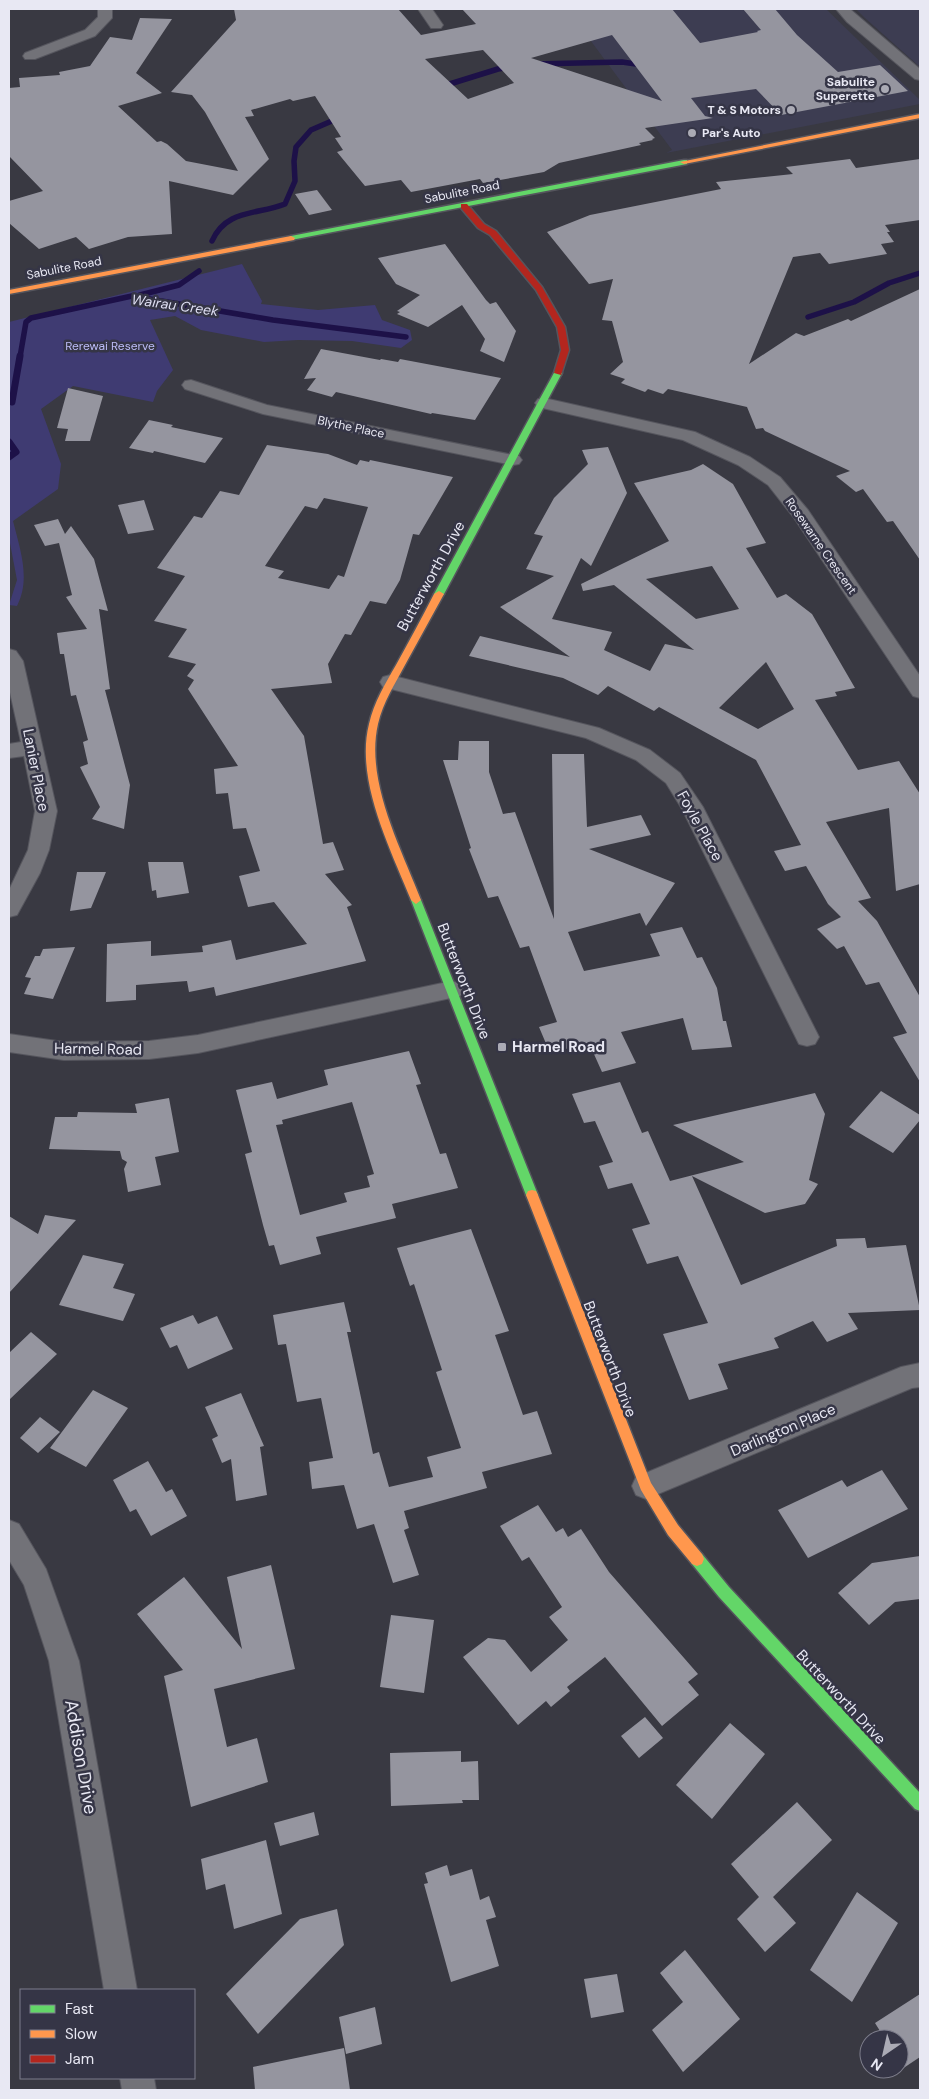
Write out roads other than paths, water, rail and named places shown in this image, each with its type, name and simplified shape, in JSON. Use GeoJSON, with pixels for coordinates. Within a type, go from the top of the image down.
{"type":"FeatureCollection","features":[{"type":"Feature","properties":{"kind":"street"},"geometry":{"type":"LineString","coordinates":[[30,56],[90,34],[105,18],[105,9]]}},
{"type":"Feature","properties":{"kind":"street"},"geometry":{"type":"LineString","coordinates":[[426,9],[436,25]]}},
{"type":"Feature","properties":{"kind":"street"},"geometry":{"type":"LineString","coordinates":[[843,9],[852,19],[920,76]]}},
{"type":"Feature","properties":{"kind":"street","name":"Sabulite Road"},"geometry":{"type":"LineString","coordinates":[[9,292],[464,206],[485,210],[920,116]]}},
{"type":"Feature","properties":{"kind":"street","name":"Butterworth Drive"},"geometry":{"type":"LineString","coordinates":[[464,206],[481,226],[493,233],[540,289],[561,327],[565,350],[561,368],[544,403],[390,682],[375,716],[371,751],[374,783],[391,834],[542,1225],[646,1486],[673,1530],[724,1592],[920,1804]]}},
{"type":"Feature","properties":{"kind":"street","name":"Butterworth Drive"},"geometry":{"type":"LineString","coordinates":[[485,210],[494,223],[493,233]]}},
{"type":"Feature","properties":{"kind":"street","name":"Blythe Place"},"geometry":{"type":"LineString","coordinates":[[190,385],[263,409],[513,460]]}},
{"type":"Feature","properties":{"kind":"street","name":"Rosewarne Crescent"},"geometry":{"type":"LineString","coordinates":[[544,403],[689,436],[744,461],[774,481],[801,514],[920,691]]}},
{"type":"Feature","properties":{"kind":"street","name":"Lanier Place"},"geometry":{"type":"LineString","coordinates":[[9,656],[13,660],[46,810],[45,828],[40,850],[9,908]]}},
{"type":"Feature","properties":{"kind":"street","name":"Foyle Place"},"geometry":{"type":"LineString","coordinates":[[390,682],[592,733],[643,754],[673,778],[692,807],[807,1037]]}},
{"type":"Feature","properties":{"kind":"street"},"geometry":{"type":"LineString","coordinates":[[9,751],[33,748]]}},
{"type":"Feature","properties":{"kind":"street","name":"Harmel Road"},"geometry":{"type":"LineString","coordinates":[[9,1043],[64,1051],[149,1050],[198,1044],[452,990]]}},
{"type":"Feature","properties":{"kind":"street","name":"Darlington Place"},"geometry":{"type":"LineString","coordinates":[[646,1486],[911,1376],[920,1375]]}},
{"type":"Feature","properties":{"kind":"street","name":"Addison Drive"},"geometry":{"type":"LineString","coordinates":[[9,1534],[36,1579],[64,1661],[121,1989]]}},
{"type":"Feature","properties":{"kind":"waterway"},"geometry":{"type":"LineString","coordinates":[[534,64],[622,62],[643,65]]}},
{"type":"Feature","properties":{"kind":"waterway"},"geometry":{"type":"LineString","coordinates":[[440,87],[498,69],[511,67]]}},
{"type":"Feature","properties":{"kind":"waterway"},"geometry":{"type":"LineString","coordinates":[[212,241],[225,223],[234,218],[285,204],[295,181],[294,161],[296,147],[311,130],[341,117]]}},
{"type":"Feature","properties":{"kind":"waterway"},"geometry":{"type":"LineString","coordinates":[[140,295],[179,285],[199,271]]}},
{"type":"Feature","properties":{"kind":"waterway","name":"Wairau Creek"},"geometry":{"type":"LineString","coordinates":[[808,317],[854,302],[889,283],[920,273]]}},
{"type":"Feature","properties":{"kind":"waterway","name":"Wairau Creek"},"geometry":{"type":"LineString","coordinates":[[20,357],[26,322],[31,318],[132,296],[273,320],[406,337]]}},
{"type":"Feature","properties":{"kind":"waterway","name":"Wairau Creek"},"geometry":{"type":"LineString","coordinates":[[12,402],[20,356]]}},
{"type":"Feature","properties":{"kind":"waterway","name":"Wairau Creek"},"geometry":{"type":"LineString","coordinates":[[9,442],[16,452],[9,457]]}},
{"type":"Feature","properties":{"kind":"place","name":"Sabulite Superette"},"geometry":{"type":"Point","coordinates":[885,89]}},
{"type":"Feature","properties":{"kind":"place","name":"T & S Motors"},"geometry":{"type":"Point","coordinates":[791,110]}},
{"type":"Feature","properties":{"kind":"place","name":"Par's Auto"},"geometry":{"type":"Point","coordinates":[692,133]}},
{"type":"Feature","properties":{"kind":"place","name":"Harmel Road"},"geometry":{"type":"Point","coordinates":[502,1047]}},
{"type":"Feature","properties":{"kind":"park label","name":"Rerewai Reserve"},"geometry":{"type":"Point","coordinates":[110,346]}}]}
